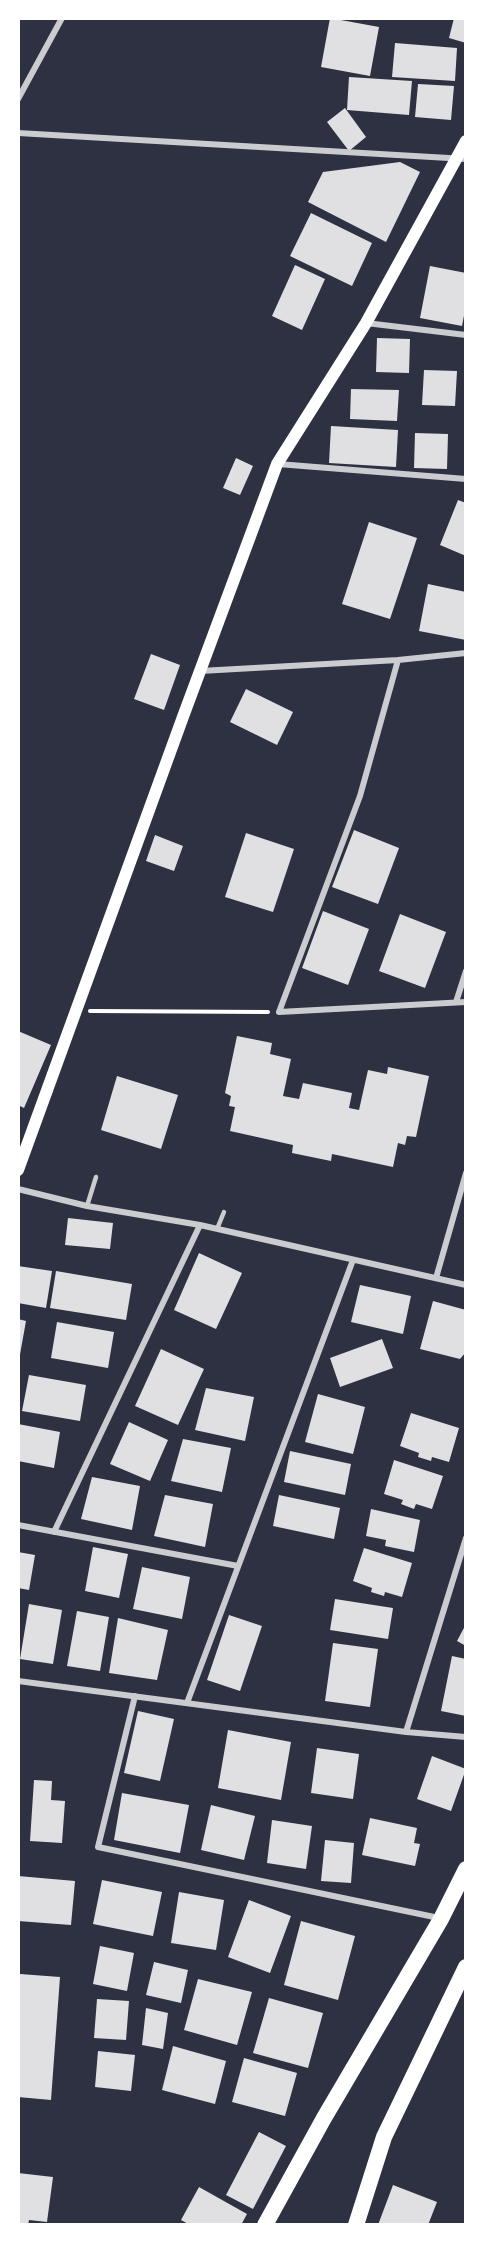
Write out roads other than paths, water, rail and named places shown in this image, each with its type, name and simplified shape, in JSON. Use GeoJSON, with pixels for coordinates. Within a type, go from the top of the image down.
{"type":"FeatureCollection","features":[{"type":"Feature","properties":{"kind":"highway"},"geometry":{"type":"LineString","coordinates":[[265,2225],[324,2118],[441,1919],[466,1869]]}},
{"type":"Feature","properties":{"kind":"highway"},"geometry":{"type":"LineString","coordinates":[[356,2225],[384,2137],[466,1967]]}},
{"type":"Feature","properties":{"kind":"main road"},"geometry":{"type":"LineString","coordinates":[[18,1170],[277,464],[366,323],[461,159],[466,141]]}},
{"type":"Feature","properties":{"kind":"street"},"geometry":{"type":"LineString","coordinates":[[18,99],[62,18]]}},
{"type":"Feature","properties":{"kind":"street"},"geometry":{"type":"LineString","coordinates":[[18,133],[461,159]]}},
{"type":"Feature","properties":{"kind":"street"},"geometry":{"type":"LineString","coordinates":[[366,323],[466,335]]}},
{"type":"Feature","properties":{"kind":"street"},"geometry":{"type":"LineString","coordinates":[[277,464],[466,478]]}},
{"type":"Feature","properties":{"kind":"street"},"geometry":{"type":"LineString","coordinates":[[200,671],[398,660],[466,653]]}},
{"type":"Feature","properties":{"kind":"street"},"geometry":{"type":"LineString","coordinates":[[398,660],[360,796],[279,1012],[466,1002]]}},
{"type":"Feature","properties":{"kind":"street"},"geometry":{"type":"LineString","coordinates":[[456,1002],[466,971]]}},
{"type":"Feature","properties":{"kind":"street"},"geometry":{"type":"LineString","coordinates":[[436,1278],[466,1173]]}},
{"type":"Feature","properties":{"kind":"street"},"geometry":{"type":"LineString","coordinates":[[18,1189],[87,1206],[200,1225],[466,1285]]}},
{"type":"Feature","properties":{"kind":"street"},"geometry":{"type":"LineString","coordinates":[[54,1532],[200,1225]]}},
{"type":"Feature","properties":{"kind":"street"},"geometry":{"type":"LineString","coordinates":[[187,1703],[353,1260]]}},
{"type":"Feature","properties":{"kind":"street"},"geometry":{"type":"LineString","coordinates":[[18,1525],[238,1566]]}},
{"type":"Feature","properties":{"kind":"street"},"geometry":{"type":"LineString","coordinates":[[406,1732],[466,1538]]}},
{"type":"Feature","properties":{"kind":"street"},"geometry":{"type":"LineString","coordinates":[[18,1681],[406,1732],[466,1737]]}},
{"type":"Feature","properties":{"kind":"street"},"geometry":{"type":"LineString","coordinates":[[135,1696],[98,1847],[441,1919]]}},
{"type":"Feature","properties":{"kind":"lane"},"geometry":{"type":"LineString","coordinates":[[87,1206],[96,1178]]}},
{"type":"Feature","properties":{"kind":"lane"},"geometry":{"type":"LineString","coordinates":[[217,1229],[224,1212]]}}]}
